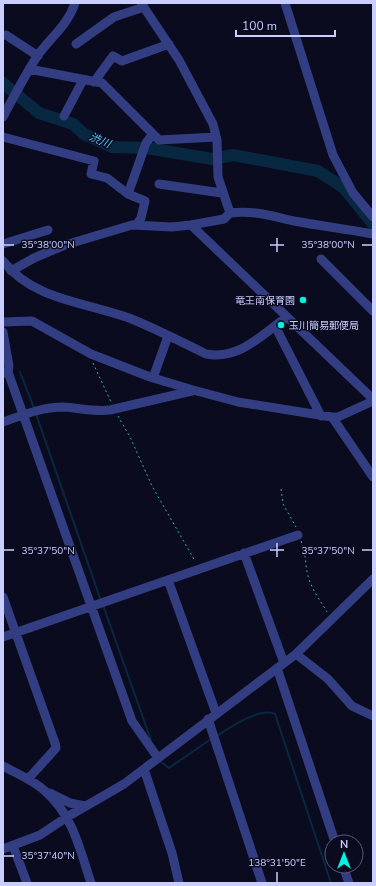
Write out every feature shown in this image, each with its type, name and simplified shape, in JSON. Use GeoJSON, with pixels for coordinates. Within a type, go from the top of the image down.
{"type":"FeatureCollection","features":[{"type":"Feature","properties":{"kind":"street"},"geometry":{"type":"LineString","coordinates":[[3,117],[29,69],[62,27],[72,12],[75,3]]}},
{"type":"Feature","properties":{"kind":"street"},"geometry":{"type":"LineString","coordinates":[[285,3],[333,155],[353,194],[373,217]]}},
{"type":"Feature","properties":{"kind":"street"},"geometry":{"type":"LineString","coordinates":[[76,44],[114,17],[143,5],[179,60],[208,116],[216,137],[217,167],[222,194],[230,213]]}},
{"type":"Feature","properties":{"kind":"street"},"geometry":{"type":"LineString","coordinates":[[6,35],[38,56]]}},
{"type":"Feature","properties":{"kind":"street"},"geometry":{"type":"LineString","coordinates":[[94,82],[113,56],[122,61],[169,44]]}},
{"type":"Feature","properties":{"kind":"street"},"geometry":{"type":"LineString","coordinates":[[29,69],[102,83],[152,135],[159,140],[216,137]]}},
{"type":"Feature","properties":{"kind":"street"},"geometry":{"type":"LineString","coordinates":[[64,116],[83,80]]}},
{"type":"Feature","properties":{"kind":"street"},"geometry":{"type":"LineString","coordinates":[[128,194],[144,147],[152,135]]}},
{"type":"Feature","properties":{"kind":"street"},"geometry":{"type":"LineString","coordinates":[[3,137],[94,161],[91,174],[108,178],[128,194],[146,201],[141,218],[136,225]]}},
{"type":"Feature","properties":{"kind":"street"},"geometry":{"type":"LineString","coordinates":[[159,184],[222,194]]}},
{"type":"Feature","properties":{"kind":"street"},"geometry":{"type":"LineString","coordinates":[[11,271],[34,258],[65,245],[136,225],[172,227],[191,226],[224,219],[230,213],[244,211],[263,213],[294,221],[373,234]]}},
{"type":"Feature","properties":{"kind":"street"},"geometry":{"type":"LineString","coordinates":[[3,322],[24,320],[32,321],[91,354],[153,378],[238,402],[332,417],[338,416],[373,400],[191,226]]}},
{"type":"Feature","properties":{"kind":"street"},"geometry":{"type":"LineString","coordinates":[[3,244],[48,230]]}},
{"type":"Feature","properties":{"kind":"street"},"geometry":{"type":"LineString","coordinates":[[321,259],[373,311]]}},
{"type":"Feature","properties":{"kind":"street"},"geometry":{"type":"LineString","coordinates":[[3,261],[21,280],[64,300],[133,320],[206,354],[219,356],[241,350],[287,317]]}},
{"type":"Feature","properties":{"kind":"street"},"geometry":{"type":"LineString","coordinates":[[275,326],[321,416]]}},
{"type":"Feature","properties":{"kind":"street"},"geometry":{"type":"LineString","coordinates":[[3,332],[9,366],[5,373],[23,415],[132,721],[158,758]]}},
{"type":"Feature","properties":{"kind":"street"},"geometry":{"type":"LineString","coordinates":[[153,378],[168,336]]}},
{"type":"Feature","properties":{"kind":"street"},"geometry":{"type":"LineString","coordinates":[[3,422],[41,409],[54,408],[100,411],[193,390]]}},
{"type":"Feature","properties":{"kind":"street"},"geometry":{"type":"LineString","coordinates":[[332,417],[373,476]]}},
{"type":"Feature","properties":{"kind":"street"},"geometry":{"type":"LineString","coordinates":[[3,637],[298,534]]}},
{"type":"Feature","properties":{"kind":"street"},"geometry":{"type":"LineString","coordinates":[[244,553],[281,666],[333,834]]}},
{"type":"Feature","properties":{"kind":"street"},"geometry":{"type":"LineString","coordinates":[[3,850],[40,835],[67,817],[124,784],[208,719],[296,654],[373,579]]}},
{"type":"Feature","properties":{"kind":"street"},"geometry":{"type":"LineString","coordinates":[[168,580],[216,713]]}},
{"type":"Feature","properties":{"kind":"street"},"geometry":{"type":"LineString","coordinates":[[3,597],[56,748],[28,779]]}},
{"type":"Feature","properties":{"kind":"street"},"geometry":{"type":"LineString","coordinates":[[296,654],[328,679],[352,706],[373,716]]}},
{"type":"Feature","properties":{"kind":"street"},"geometry":{"type":"LineString","coordinates":[[208,719],[262,883]]}},
{"type":"Feature","properties":{"kind":"street"},"geometry":{"type":"LineString","coordinates":[[3,766],[28,779],[45,791],[70,803],[86,806]]}},
{"type":"Feature","properties":{"kind":"street"},"geometry":{"type":"LineString","coordinates":[[144,769],[172,853],[179,883]]}},
{"type":"Feature","properties":{"kind":"street"},"geometry":{"type":"LineString","coordinates":[[45,791],[67,817],[74,830],[90,883]]}},
{"type":"Feature","properties":{"kind":"street"},"geometry":{"type":"LineString","coordinates":[[13,846],[27,883]]}},
{"type":"Feature","properties":{"kind":"path"},"geometry":{"type":"LineString","coordinates":[[91,354],[91,359],[114,409],[132,439],[158,499],[199,569]]}},
{"type":"Feature","properties":{"kind":"path"},"geometry":{"type":"LineString","coordinates":[[281,489],[283,504],[297,529],[304,549],[308,574],[315,595],[319,597],[331,620]]}},
{"type":"Feature","properties":{"kind":"waterway","name":"渋川"},"geometry":{"type":"LineString","coordinates":[[3,83],[39,113],[73,124],[84,134],[112,147],[147,148],[212,159]]}},
{"type":"Feature","properties":{"kind":"waterway","name":"渋川"},"geometry":{"type":"LineString","coordinates":[[223,157],[233,155],[318,171],[344,188],[373,224]]}},
{"type":"Feature","properties":{"kind":"waterway"},"geometry":{"type":"LineString","coordinates":[[20,372],[34,408]]}},
{"type":"Feature","properties":{"kind":"waterway"},"geometry":{"type":"LineString","coordinates":[[36,414],[101,601]]}},
{"type":"Feature","properties":{"kind":"waterway"},"geometry":{"type":"LineString","coordinates":[[103,605],[151,740]]}},
{"type":"Feature","properties":{"kind":"waterway"},"geometry":{"type":"LineString","coordinates":[[217,736],[245,719],[261,713],[275,714],[331,883]]}},
{"type":"Feature","properties":{"kind":"waterway"},"geometry":{"type":"LineString","coordinates":[[161,762],[169,768],[211,739]]}},
{"type":"Feature","properties":{"kind":"place","name":"竜王南保育園"},"geometry":{"type":"Point","coordinates":[303,300]}},
{"type":"Feature","properties":{"kind":"place","name":"玉川簡易郵便局"},"geometry":{"type":"Point","coordinates":[281,325]}}]}
